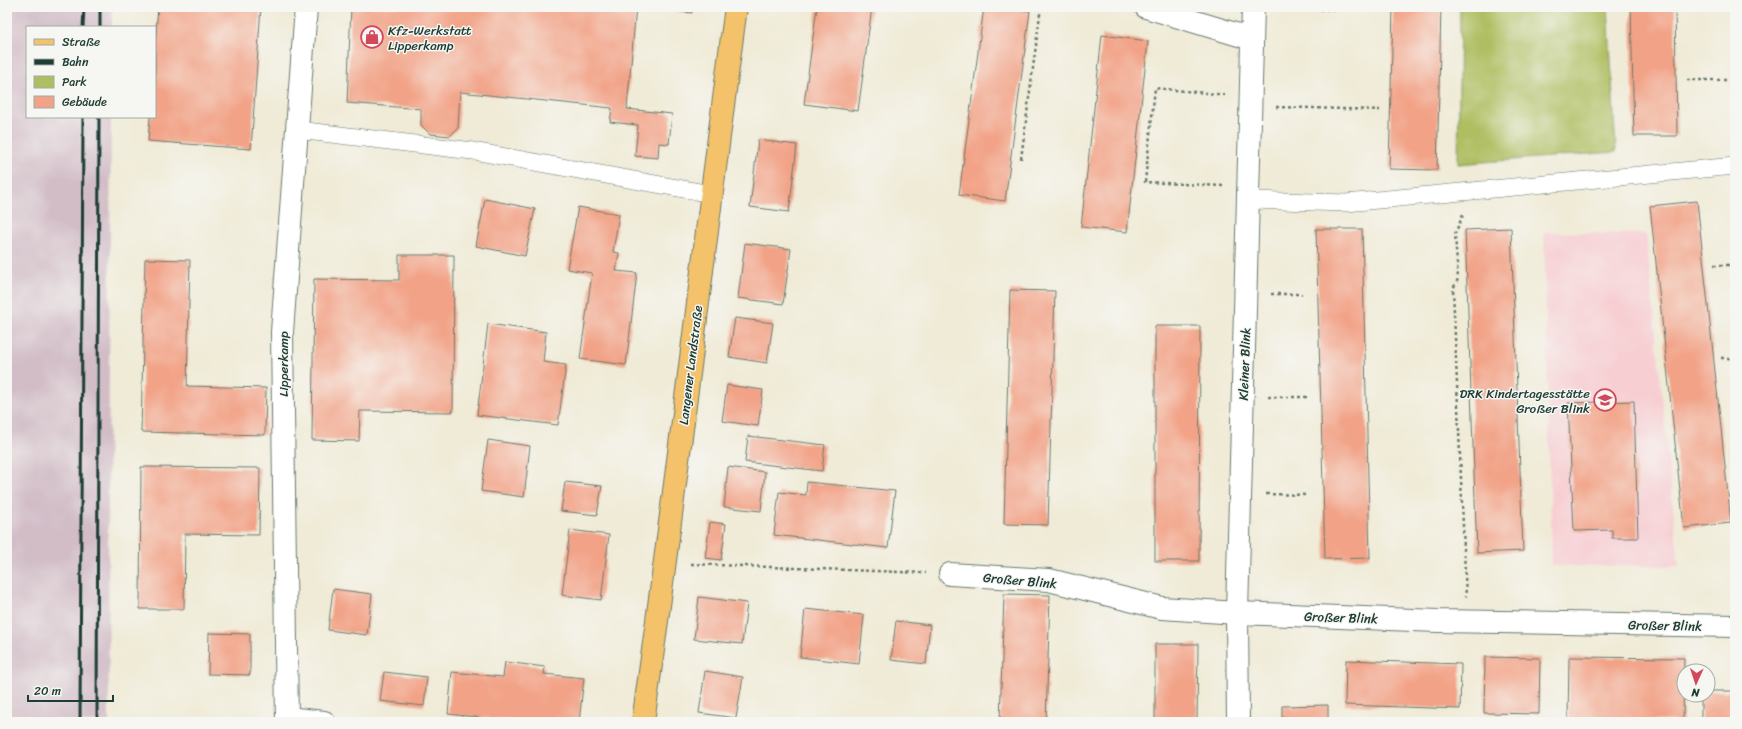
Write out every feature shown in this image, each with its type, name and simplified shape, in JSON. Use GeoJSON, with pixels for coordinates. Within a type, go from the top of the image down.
{"type":"FeatureCollection","features":[{"type":"Feature","properties":{"kind":"main road","name":"Langener Landstraße"},"geometry":{"type":"LineString","coordinates":[[643,722],[666,563],[711,194],[736,7]]}},
{"type":"Feature","properties":{"kind":"street","name":"Lipperkamp"},"geometry":{"type":"LineString","coordinates":[[287,720],[282,332],[306,7]]}},
{"type":"Feature","properties":{"kind":"street"},"geometry":{"type":"LineString","coordinates":[[1146,7],[1252,39]]}},
{"type":"Feature","properties":{"kind":"street","name":"Kleiner Blink"},"geometry":{"type":"LineString","coordinates":[[1238,722],[1237,613],[1244,397],[1253,8]]}},
{"type":"Feature","properties":{"kind":"street","name":"Großer Blink"},"geometry":{"type":"LineString","coordinates":[[950,574],[1049,580],[1162,608],[1237,613],[1467,621],[1735,626]]}},
{"type":"Feature","properties":{"kind":"street"},"geometry":{"type":"LineString","coordinates":[[287,720],[324,722]]}},
{"type":"Feature","properties":{"kind":"lane"},"geometry":{"type":"LineString","coordinates":[[298,130],[473,151],[711,194]]}},
{"type":"Feature","properties":{"kind":"lane"},"geometry":{"type":"LineString","coordinates":[[1249,194],[1346,203],[1735,166]]}},
{"type":"Feature","properties":{"kind":"path"},"geometry":{"type":"LineString","coordinates":[[1021,159],[1040,7]]}},
{"type":"Feature","properties":{"kind":"path"},"geometry":{"type":"LineString","coordinates":[[1253,8],[1382,10]]}},
{"type":"Feature","properties":{"kind":"path"},"geometry":{"type":"LineString","coordinates":[[1687,80],[1735,80]]}},
{"type":"Feature","properties":{"kind":"path"},"geometry":{"type":"LineString","coordinates":[[1249,194],[1145,182],[1155,88],[1250,102],[1380,110]]}},
{"type":"Feature","properties":{"kind":"path"},"geometry":{"type":"LineString","coordinates":[[1462,192],[1464,213],[1455,234],[1458,279],[1453,289],[1467,621]]}},
{"type":"Feature","properties":{"kind":"path"},"geometry":{"type":"LineString","coordinates":[[1714,265],[1735,265]]}},
{"type":"Feature","properties":{"kind":"path"},"geometry":{"type":"LineString","coordinates":[[1246,294],[1302,294]]}},
{"type":"Feature","properties":{"kind":"path"},"geometry":{"type":"LineString","coordinates":[[1721,358],[1735,358]]}},
{"type":"Feature","properties":{"kind":"path"},"geometry":{"type":"LineString","coordinates":[[1244,397],[1310,397]]}},
{"type":"Feature","properties":{"kind":"path"},"geometry":{"type":"LineString","coordinates":[[1241,494],[1308,495]]}},
{"type":"Feature","properties":{"kind":"path"},"geometry":{"type":"LineString","coordinates":[[666,563],[950,574]]}},
{"type":"Feature","properties":{"kind":"shaded area"},"geometry":{"type":"Polygon","coordinates":[[[7,7],[112,7],[112,26],[26,26],[26,118],[111,118],[108,503],[109,722],[7,722],[7,7]]]}},
{"type":"Feature","properties":{"kind":"shaded area","name":"DRK Kindertagesstätte Großer Blink"},"geometry":{"type":"Polygon","coordinates":[[[1544,232],[1646,234],[1679,566],[1552,566],[1544,232]]]}},
{"type":"Feature","properties":{"kind":"green space"},"geometry":{"type":"Polygon","coordinates":[[[1460,7],[1608,7],[1616,152],[1458,164],[1460,7]]]}},
{"type":"Feature","properties":{"kind":"building"},"geometry":{"type":"Polygon","coordinates":[[[158,7],[261,7],[251,149],[148,141],[150,118],[156,118],[156,33],[158,7]]]}},
{"type":"Feature","properties":{"kind":"building"},"geometry":{"type":"Polygon","coordinates":[[[351,7],[636,7],[627,109],[672,114],[669,144],[659,143],[658,158],[635,156],[638,125],[610,122],[612,108],[460,92],[458,128],[450,136],[430,134],[421,125],[421,109],[347,103],[351,7]]]}},
{"type":"Feature","properties":{"kind":"building"},"geometry":{"type":"Polygon","coordinates":[[[656,7],[692,7],[692,13],[656,9],[656,7]]]}},
{"type":"Feature","properties":{"kind":"building"},"geometry":{"type":"Polygon","coordinates":[[[817,7],[872,7],[858,111],[804,104],[817,7]]]}},
{"type":"Feature","properties":{"kind":"building"},"geometry":{"type":"Polygon","coordinates":[[[984,7],[1030,11],[1005,201],[959,195],[984,7]]]}},
{"type":"Feature","properties":{"kind":"building"},"geometry":{"type":"Polygon","coordinates":[[[1393,7],[1441,7],[1437,170],[1389,169],[1393,7]]]}},
{"type":"Feature","properties":{"kind":"building"},"geometry":{"type":"Polygon","coordinates":[[[1631,7],[1675,7],[1677,136],[1634,136],[1631,7]]]}},
{"type":"Feature","properties":{"kind":"building"},"geometry":{"type":"Polygon","coordinates":[[[1102,35],[1148,41],[1127,232],[1081,227],[1102,35]]]}},
{"type":"Feature","properties":{"kind":"building"},"geometry":{"type":"Polygon","coordinates":[[[758,140],[797,145],[789,212],[750,207],[758,140]]]}},
{"type":"Feature","properties":{"kind":"building"},"geometry":{"type":"Polygon","coordinates":[[[485,199],[535,209],[525,256],[476,246],[485,199]]]}},
{"type":"Feature","properties":{"kind":"building"},"geometry":{"type":"Polygon","coordinates":[[[1697,201],[1731,523],[1684,528],[1650,206],[1697,201]]]}},
{"type":"Feature","properties":{"kind":"building"},"geometry":{"type":"Polygon","coordinates":[[[578,207],[619,214],[613,252],[619,253],[616,271],[637,273],[626,365],[580,359],[592,273],[567,269],[578,207]]]}},
{"type":"Feature","properties":{"kind":"building"},"geometry":{"type":"Polygon","coordinates":[[[1511,228],[1523,551],[1477,553],[1465,230],[1511,228]]]}},
{"type":"Feature","properties":{"kind":"building"},"geometry":{"type":"Polygon","coordinates":[[[1316,229],[1362,229],[1370,558],[1325,559],[1316,229]]]}},
{"type":"Feature","properties":{"kind":"building"},"geometry":{"type":"Polygon","coordinates":[[[745,243],[791,249],[783,304],[738,298],[745,243]]]}},
{"type":"Feature","properties":{"kind":"building"},"geometry":{"type":"Polygon","coordinates":[[[399,255],[454,255],[453,412],[360,411],[359,441],[312,440],[314,279],[399,280],[399,255]]]}},
{"type":"Feature","properties":{"kind":"building"},"geometry":{"type":"Polygon","coordinates":[[[145,259],[190,260],[187,386],[266,388],[265,435],[141,432],[145,259]]]}},
{"type":"Feature","properties":{"kind":"building"},"geometry":{"type":"Polygon","coordinates":[[[1010,290],[1055,291],[1048,525],[1004,524],[1010,290]]]}},
{"type":"Feature","properties":{"kind":"building"},"geometry":{"type":"Polygon","coordinates":[[[735,318],[773,323],[767,363],[729,357],[735,318]]]}},
{"type":"Feature","properties":{"kind":"building"},"geometry":{"type":"Polygon","coordinates":[[[488,324],[546,332],[543,362],[566,365],[558,425],[477,415],[488,324]]]}},
{"type":"Feature","properties":{"kind":"building"},"geometry":{"type":"Polygon","coordinates":[[[1155,326],[1200,326],[1199,561],[1155,561],[1155,326]]]}},
{"type":"Feature","properties":{"kind":"building"},"geometry":{"type":"Polygon","coordinates":[[[727,385],[763,390],[758,426],[722,421],[727,385]]]}},
{"type":"Feature","properties":{"kind":"building"},"geometry":{"type":"Polygon","coordinates":[[[1634,401],[1638,538],[1612,538],[1612,530],[1574,531],[1568,403],[1634,401]]]}},
{"type":"Feature","properties":{"kind":"building"},"geometry":{"type":"Polygon","coordinates":[[[748,436],[825,445],[822,471],[745,462],[748,436]]]}},
{"type":"Feature","properties":{"kind":"building"},"geometry":{"type":"Polygon","coordinates":[[[488,440],[530,446],[524,497],[481,491],[488,440]]]}},
{"type":"Feature","properties":{"kind":"building"},"geometry":{"type":"Polygon","coordinates":[[[141,467],[260,468],[259,535],[185,534],[184,609],[140,609],[141,467]]]}},
{"type":"Feature","properties":{"kind":"building"},"geometry":{"type":"Polygon","coordinates":[[[728,467],[765,472],[761,511],[724,507],[728,467]]]}},
{"type":"Feature","properties":{"kind":"building"},"geometry":{"type":"Polygon","coordinates":[[[565,482],[602,486],[597,515],[561,511],[565,482]]]}},
{"type":"Feature","properties":{"kind":"building"},"geometry":{"type":"Polygon","coordinates":[[[807,482],[895,491],[888,548],[774,535],[779,492],[806,495],[807,482]]]}},
{"type":"Feature","properties":{"kind":"building"},"geometry":{"type":"Polygon","coordinates":[[[710,522],[726,524],[721,560],[705,558],[710,522]]]}},
{"type":"Feature","properties":{"kind":"building"},"geometry":{"type":"Polygon","coordinates":[[[570,530],[609,535],[601,600],[562,595],[570,530]]]}},
{"type":"Feature","properties":{"kind":"building"},"geometry":{"type":"Polygon","coordinates":[[[333,589],[372,594],[367,635],[328,630],[333,589]]]}},
{"type":"Feature","properties":{"kind":"building"},"geometry":{"type":"Polygon","coordinates":[[[1004,594],[1050,595],[1046,722],[1000,722],[1004,594]]]}},
{"type":"Feature","properties":{"kind":"building"},"geometry":{"type":"Polygon","coordinates":[[[699,597],[747,603],[742,644],[694,639],[699,597]]]}},
{"type":"Feature","properties":{"kind":"building"},"geometry":{"type":"Polygon","coordinates":[[[805,609],[864,615],[859,664],[800,657],[805,609]]]}},
{"type":"Feature","properties":{"kind":"building"},"geometry":{"type":"Polygon","coordinates":[[[896,621],[930,625],[926,664],[891,660],[896,621]]]}},
{"type":"Feature","properties":{"kind":"building"},"geometry":{"type":"Polygon","coordinates":[[[209,633],[250,634],[250,675],[208,674],[209,633]]]}},
{"type":"Feature","properties":{"kind":"building"},"geometry":{"type":"Polygon","coordinates":[[[1155,644],[1198,644],[1197,722],[1155,722],[1155,644]]]}},
{"type":"Feature","properties":{"kind":"building"},"geometry":{"type":"Polygon","coordinates":[[[1485,657],[1540,658],[1539,714],[1484,713],[1485,657]]]}},
{"type":"Feature","properties":{"kind":"building"},"geometry":{"type":"Polygon","coordinates":[[[1569,657],[1684,658],[1684,663],[1676,663],[1676,703],[1683,703],[1683,721],[1568,722],[1569,657]]]}},
{"type":"Feature","properties":{"kind":"building"},"geometry":{"type":"Polygon","coordinates":[[[1346,660],[1461,664],[1460,709],[1345,705],[1346,660]]]}},
{"type":"Feature","properties":{"kind":"building"},"geometry":{"type":"Polygon","coordinates":[[[505,662],[545,667],[544,674],[584,678],[579,722],[520,722],[448,714],[452,672],[503,677],[505,662]]]}},
{"type":"Feature","properties":{"kind":"building"},"geometry":{"type":"Polygon","coordinates":[[[705,671],[743,677],[736,718],[699,713],[705,671]]]}},
{"type":"Feature","properties":{"kind":"building"},"geometry":{"type":"Polygon","coordinates":[[[384,672],[427,677],[424,706],[380,701],[384,672]]]}},
{"type":"Feature","properties":{"kind":"building"},"geometry":{"type":"Polygon","coordinates":[[[1716,691],[1735,691],[1735,722],[1701,722],[1701,703],[1716,703],[1716,691]]]}},
{"type":"Feature","properties":{"kind":"building"},"geometry":{"type":"Polygon","coordinates":[[[1328,705],[1328,722],[1282,722],[1282,706],[1328,705]]]}},
{"type":"Feature","properties":{"kind":"railway"},"geometry":{"type":"LineString","coordinates":[[83,26],[84,7]]}},
{"type":"Feature","properties":{"kind":"railway"},"geometry":{"type":"LineString","coordinates":[[100,7],[100,26]]}},
{"type":"Feature","properties":{"kind":"railway"},"geometry":{"type":"LineString","coordinates":[[80,722],[83,118]]}},
{"type":"Feature","properties":{"kind":"railway"},"geometry":{"type":"LineString","coordinates":[[97,722],[99,118]]}},
{"type":"Feature","properties":{"kind":"place","name":"Kfz-Werkstatt Lipperkamp"},"geometry":{"type":"Point","coordinates":[372,37]}},
{"type":"Feature","properties":{"kind":"place","name":"DRK Kindertagesstätte Großer Blink"},"geometry":{"type":"Point","coordinates":[1605,400]}}]}
